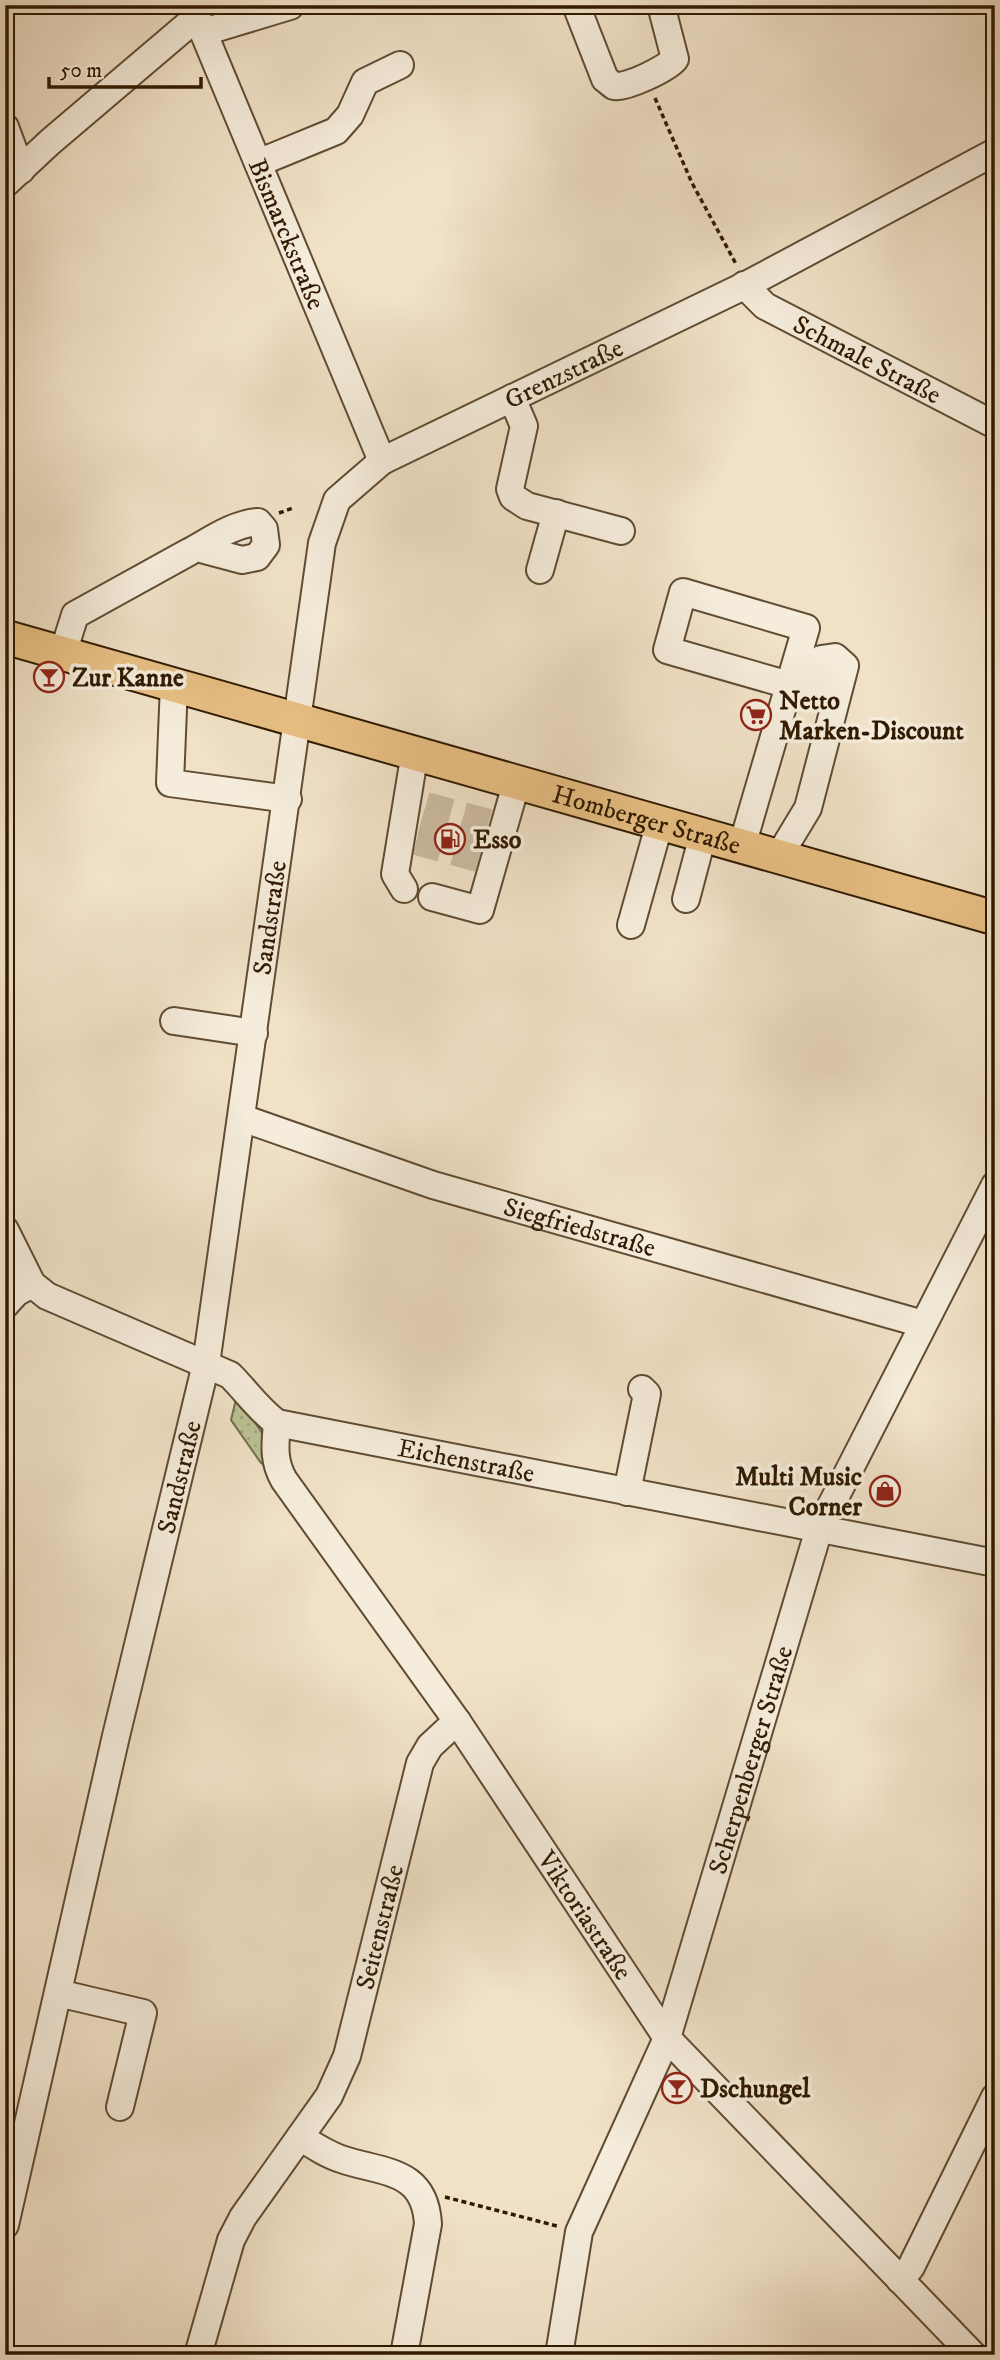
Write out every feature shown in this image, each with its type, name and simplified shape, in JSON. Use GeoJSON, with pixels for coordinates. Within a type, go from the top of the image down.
{"type":"FeatureCollection","features":[{"type":"Feature","properties":{"kind":"main road","name":"Homberger Straße"},"geometry":{"type":"LineString","coordinates":[[5,637],[995,918]]}},
{"type":"Feature","properties":{"kind":"street"},"geometry":{"type":"LineString","coordinates":[[576,5],[605,79],[613,86],[622,86],[668,68],[675,60],[661,5]]}},
{"type":"Feature","properties":{"kind":"street"},"geometry":{"type":"LineString","coordinates":[[13,177],[199,18],[290,6]]}},
{"type":"Feature","properties":{"kind":"street","name":"Bismarckstraße"},"geometry":{"type":"LineString","coordinates":[[199,18],[382,461]]}},
{"type":"Feature","properties":{"kind":"street"},"geometry":{"type":"LineString","coordinates":[[258,163],[336,131],[350,115],[365,82],[400,65]]}},
{"type":"Feature","properties":{"kind":"street"},"geometry":{"type":"LineString","coordinates":[[5,127],[13,177]]}},
{"type":"Feature","properties":{"kind":"street","name":"Grenzstraße"},"geometry":{"type":"LineString","coordinates":[[298,719],[322,543],[337,500],[382,461],[746,285],[995,152]]}},
{"type":"Feature","properties":{"kind":"street","name":"Schmale Straße"},"geometry":{"type":"LineString","coordinates":[[746,285],[765,306],[995,425]]}},
{"type":"Feature","properties":{"kind":"street"},"geometry":{"type":"LineString","coordinates":[[512,398],[524,426],[510,489],[513,497],[527,506],[621,531]]}},
{"type":"Feature","properties":{"kind":"street"},"geometry":{"type":"LineString","coordinates":[[540,570],[556,513]]}},
{"type":"Feature","properties":{"kind":"street"},"geometry":{"type":"LineString","coordinates":[[63,653],[75,615],[197,548]]}},
{"type":"Feature","properties":{"kind":"street"},"geometry":{"type":"LineString","coordinates":[[742,846],[806,628],[683,592],[667,650],[789,685]]}},
{"type":"Feature","properties":{"kind":"street"},"geometry":{"type":"LineString","coordinates":[[174,684],[170,783],[288,799]]}},
{"type":"Feature","properties":{"kind":"street"},"geometry":{"type":"LineString","coordinates":[[779,856],[808,808],[836,697]]}},
{"type":"Feature","properties":{"kind":"street","name":"Sandstraße"},"geometry":{"type":"LineString","coordinates":[[5,2225],[206,1364],[298,719]]}},
{"type":"Feature","properties":{"kind":"street"},"geometry":{"type":"LineString","coordinates":[[404,889],[395,874],[413,821],[415,752]]}},
{"type":"Feature","properties":{"kind":"street"},"geometry":{"type":"LineString","coordinates":[[432,897],[480,910],[493,842],[517,781]]}},
{"type":"Feature","properties":{"kind":"street"},"geometry":{"type":"LineString","coordinates":[[631,925],[660,822]]}},
{"type":"Feature","properties":{"kind":"street"},"geometry":{"type":"LineString","coordinates":[[686,898],[704,835]]}},
{"type":"Feature","properties":{"kind":"street"},"geometry":{"type":"LineString","coordinates":[[174,1021],[254,1033]]}},
{"type":"Feature","properties":{"kind":"street","name":"Siegfriedstraße"},"geometry":{"type":"LineString","coordinates":[[242,1118],[433,1185],[923,1324]]}},
{"type":"Feature","properties":{"kind":"street","name":"Scherpenberger Straße"},"geometry":{"type":"LineString","coordinates":[[559,2355],[579,2232],[667,2038],[819,1529],[995,1185]]}},
{"type":"Feature","properties":{"kind":"street"},"geometry":{"type":"LineString","coordinates":[[5,1230],[33,1284],[47,1296],[230,1375],[246,1391],[258,1409],[277,1423]]}},
{"type":"Feature","properties":{"kind":"street"},"geometry":{"type":"LineString","coordinates":[[5,1305],[16,1293],[33,1284]]}},
{"type":"Feature","properties":{"kind":"street"},"geometry":{"type":"LineString","coordinates":[[626,1492],[647,1394],[642,1390]]}},
{"type":"Feature","properties":{"kind":"street","name":"Eichenstraße"},"geometry":{"type":"LineString","coordinates":[[277,1423],[995,1563]]}},
{"type":"Feature","properties":{"kind":"street","name":"Viktoriastraße"},"geometry":{"type":"LineString","coordinates":[[277,1423],[274,1451],[276,1466],[284,1480],[457,1721],[667,2038],[973,2355]]}},
{"type":"Feature","properties":{"kind":"street","name":"Seitenstraße"},"geometry":{"type":"LineString","coordinates":[[198,2355],[231,2240],[243,2217],[329,2096],[347,2056],[420,1763],[430,1746],[457,1721]]}},
{"type":"Feature","properties":{"kind":"street"},"geometry":{"type":"LineString","coordinates":[[58,1993],[143,2013],[120,2107]]}},
{"type":"Feature","properties":{"kind":"street"},"geometry":{"type":"LineString","coordinates":[[900,2280],[911,2267],[995,2097]]}},
{"type":"Feature","properties":{"kind":"street"},"geometry":{"type":"LineString","coordinates":[[300,2137],[341,2160],[394,2173],[419,2190],[427,2209],[428,2224],[404,2355]]}},
{"type":"Feature","properties":{"kind":"path"},"geometry":{"type":"LineString","coordinates":[[645,77],[692,183],[746,285]]}},
{"type":"Feature","properties":{"kind":"path"},"geometry":{"type":"LineString","coordinates":[[419,2190],[579,2232]]}},
{"type":"Feature","properties":{"kind":"green space"},"geometry":{"type":"Polygon","coordinates":[[[237,1395],[262,1433],[265,1465],[231,1420],[237,1395]]]}},
{"type":"Feature","properties":{"kind":"tunnel"},"geometry":{"type":"LineString","coordinates":[[426,805],[492,823]]}},
{"type":"Feature","properties":{"kind":"tunnel"},"geometry":{"type":"LineString","coordinates":[[421,822],[487,840]]}},
{"type":"Feature","properties":{"kind":"tunnel"},"geometry":{"type":"LineString","coordinates":[[416,842],[482,860]]}},
{"type":"Feature","properties":{"kind":"place","name":"Zur Kanne"},"geometry":{"type":"Point","coordinates":[49,677]}},
{"type":"Feature","properties":{"kind":"place","name":"Netto Marken-Discount"},"geometry":{"type":"Point","coordinates":[756,715]}},
{"type":"Feature","properties":{"kind":"place","name":"Esso"},"geometry":{"type":"Point","coordinates":[450,839]}},
{"type":"Feature","properties":{"kind":"place","name":"Multi Music Corner"},"geometry":{"type":"Point","coordinates":[885,1491]}},
{"type":"Feature","properties":{"kind":"place","name":"Dschungel"},"geometry":{"type":"Point","coordinates":[677,2088]}}]}
